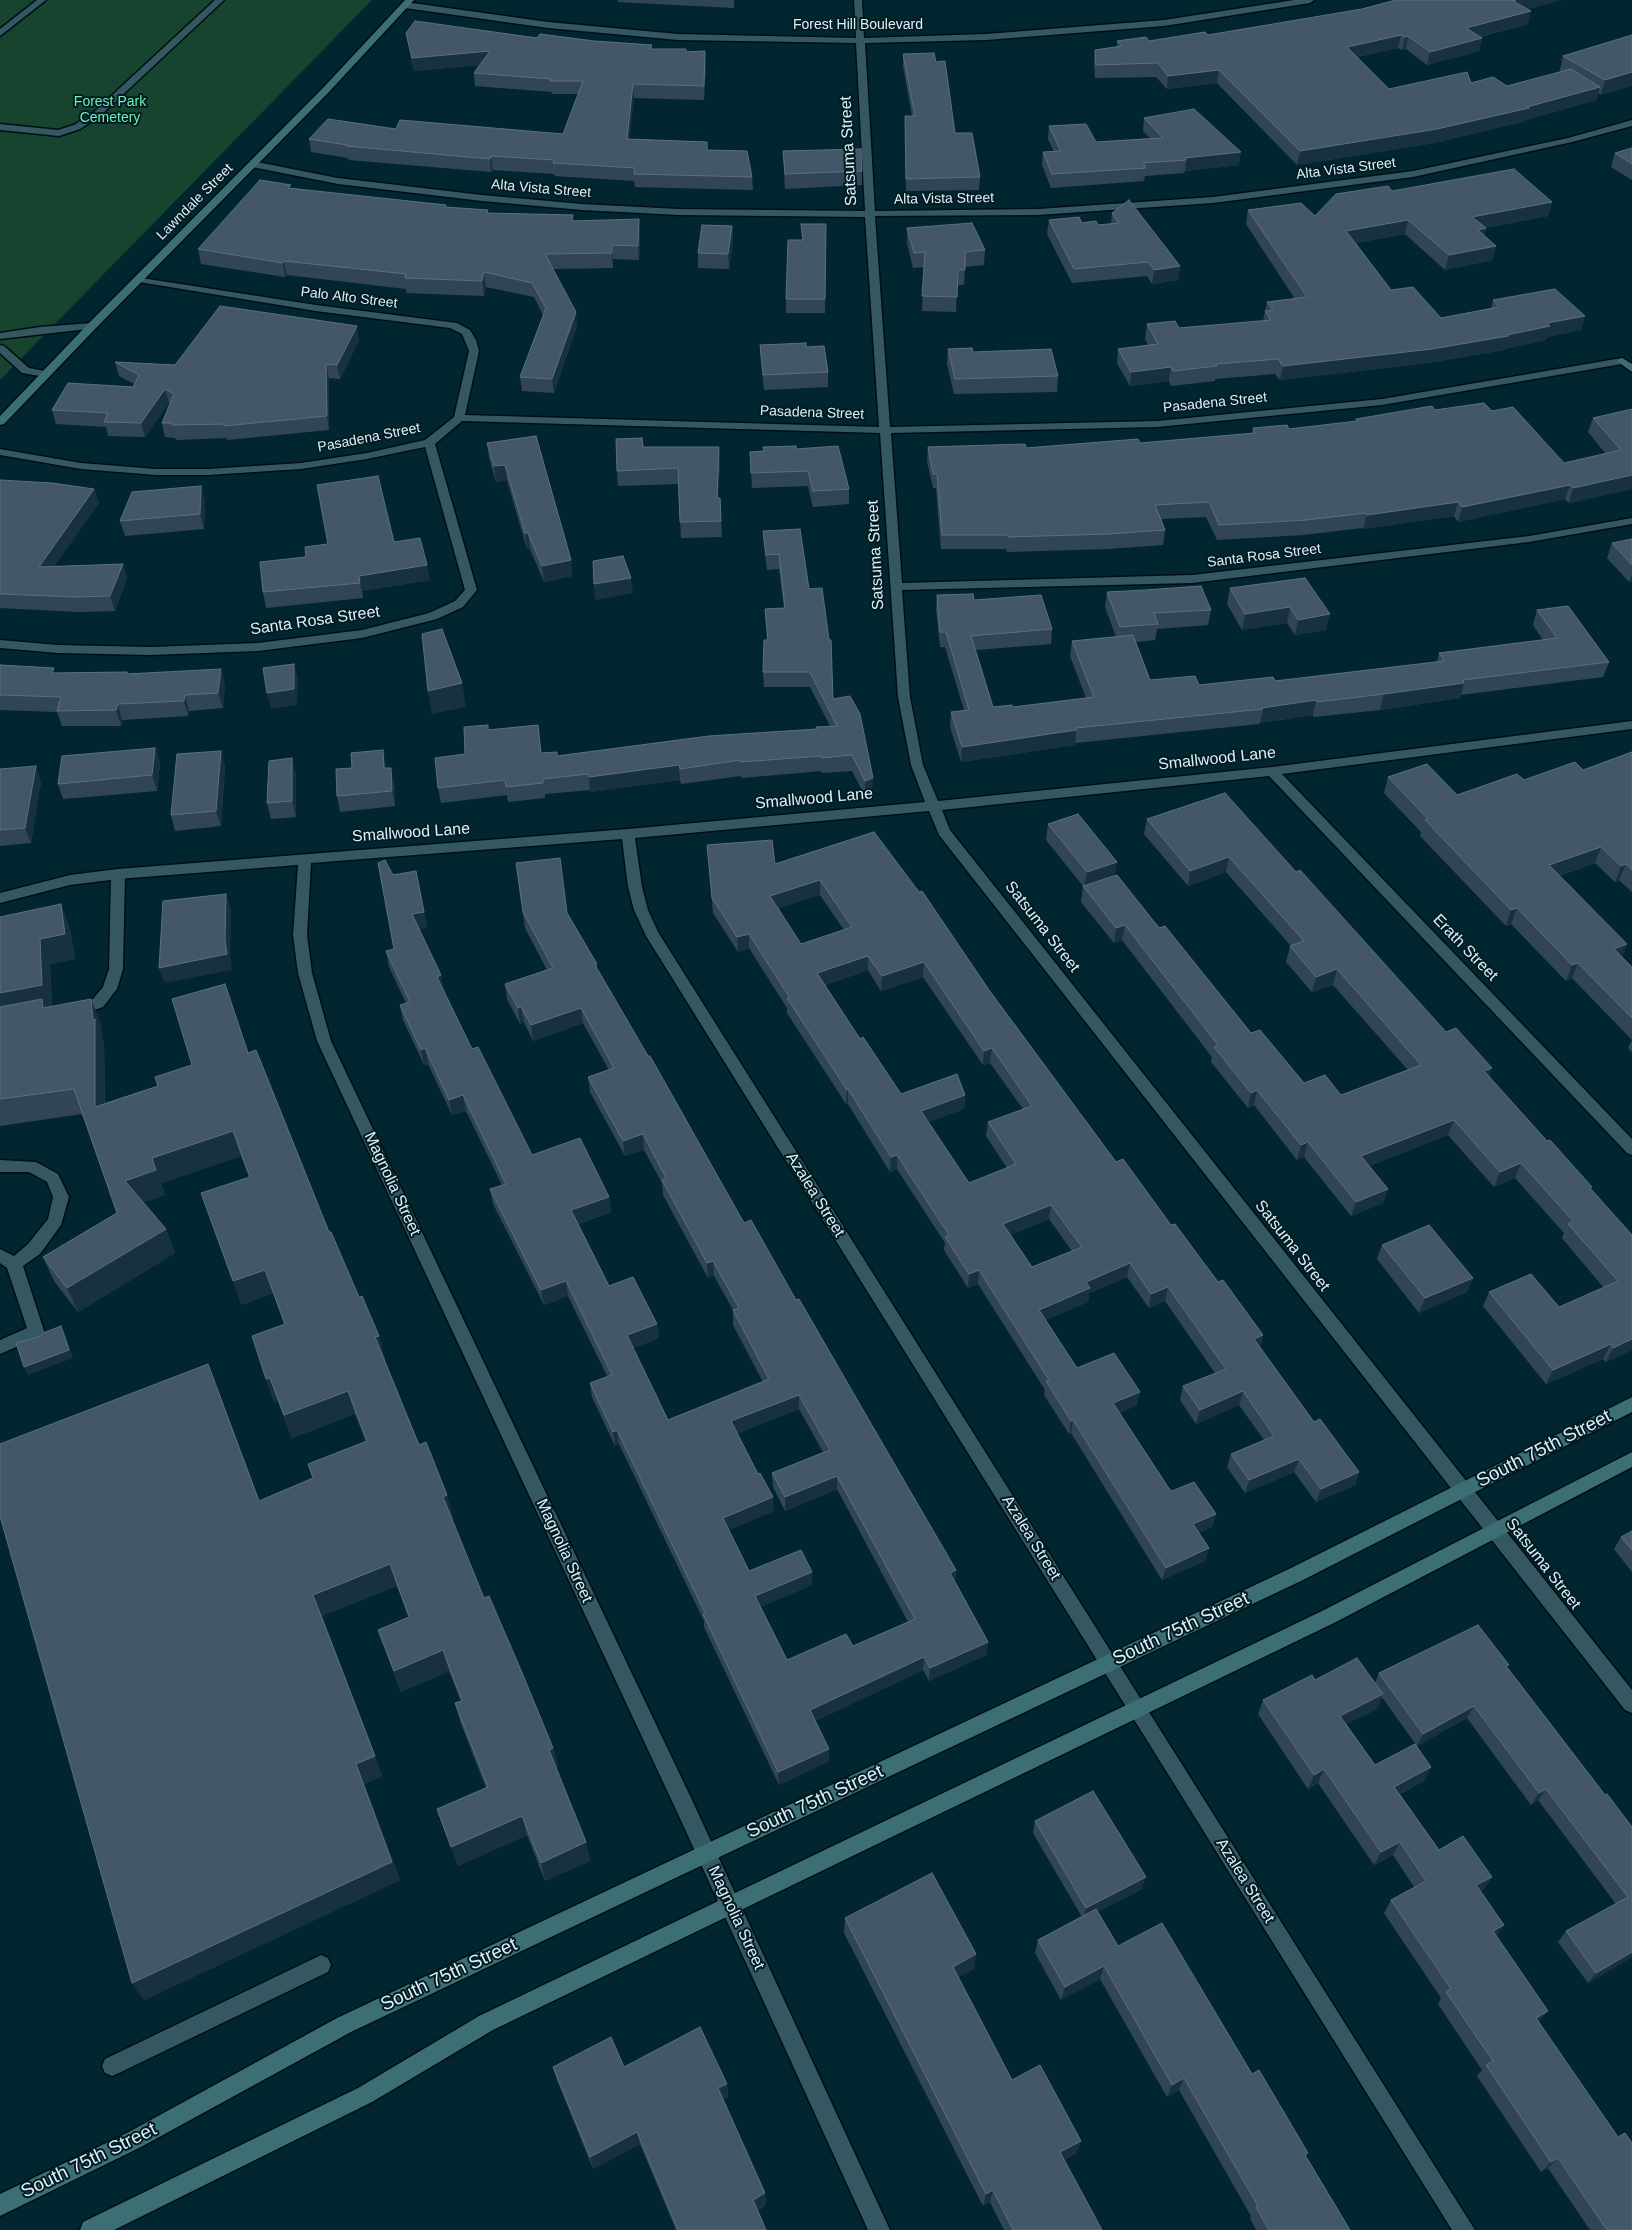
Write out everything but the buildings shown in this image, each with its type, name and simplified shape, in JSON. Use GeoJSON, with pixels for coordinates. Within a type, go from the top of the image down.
{"type":"FeatureCollection","features":[{"type":"Feature","properties":{"kind":"main road","name":"Lawndale Street"},"geometry":{"type":"LineString","coordinates":[[0,422],[92,326],[325,91],[407,3]]}},
{"type":"Feature","properties":{"kind":"main road"},"geometry":{"type":"LineString","coordinates":[[1627,360],[1632,369]]}},
{"type":"Feature","properties":{"kind":"main road","name":"South 75th Street"},"geometry":{"type":"LineString","coordinates":[[0,2204],[134,2140],[344,2025],[1297,1574],[1632,1404]]}},
{"type":"Feature","properties":{"kind":"main road"},"geometry":{"type":"LineString","coordinates":[[91,2230],[365,2095],[486,2023],[1328,1617],[1632,1459]]}},
{"type":"Feature","properties":{"kind":"street"},"geometry":{"type":"LineString","coordinates":[[0,33],[42,0]]}},
{"type":"Feature","properties":{"kind":"street"},"geometry":{"type":"LineString","coordinates":[[0,127],[44,133],[59,133],[77,127],[97,114],[220,0]]}},
{"type":"Feature","properties":{"kind":"street","name":"Satsuma Street"},"geometry":{"type":"LineString","coordinates":[[858,0],[870,214],[904,697],[917,765],[932,806],[944,832],[1632,1704]]}},
{"type":"Feature","properties":{"kind":"street","name":"Forest Hill Boulevard"},"geometry":{"type":"LineString","coordinates":[[407,3],[548,25],[678,37],[861,40],[986,37],[1164,23],[1310,0]]}},
{"type":"Feature","properties":{"kind":"street","name":"Alta Vista Street"},"geometry":{"type":"LineString","coordinates":[[252,164],[338,181],[482,198],[582,207],[679,212],[870,214],[1038,212],[1213,200],[1413,174],[1569,140],[1632,122]]}},
{"type":"Feature","properties":{"kind":"street","name":"Palo Alto Street"},"geometry":{"type":"LineString","coordinates":[[139,279],[316,308],[453,325],[466,332],[474,350],[459,418]]}},
{"type":"Feature","properties":{"kind":"street"},"geometry":{"type":"LineString","coordinates":[[0,336],[40,330],[92,326]]}},
{"type":"Feature","properties":{"kind":"street"},"geometry":{"type":"LineString","coordinates":[[0,348],[26,371],[46,374]]}},
{"type":"Feature","properties":{"kind":"street","name":"Pasadena Street"},"geometry":{"type":"LineString","coordinates":[[0,452],[81,466],[156,472],[208,472],[301,466],[367,456],[429,443],[459,418],[886,430],[1157,424],[1382,402],[1627,360]]}},
{"type":"Feature","properties":{"kind":"street","name":"Santa Rosa Street"},"geometry":{"type":"LineString","coordinates":[[0,644],[58,649],[151,651],[258,647],[362,634],[433,616],[459,604],[471,590],[429,443]]}},
{"type":"Feature","properties":{"kind":"street","name":"Santa Rosa Street"},"geometry":{"type":"LineString","coordinates":[[896,587],[1192,579],[1529,539],[1632,521]]}},
{"type":"Feature","properties":{"kind":"street","name":"Smallwood Lane"},"geometry":{"type":"LineString","coordinates":[[0,898],[70,880],[118,874],[628,834],[932,806],[1272,771],[1632,725]]}},
{"type":"Feature","properties":{"kind":"street","name":"Erath Street"},"geometry":{"type":"LineString","coordinates":[[1272,771],[1632,1149]]}},
{"type":"Feature","properties":{"kind":"street","name":"Azalea Street"},"geometry":{"type":"LineString","coordinates":[[628,834],[635,887],[641,910],[651,933],[1464,2230]]}},
{"type":"Feature","properties":{"kind":"street","name":"Magnolia Street"},"geometry":{"type":"LineString","coordinates":[[305,859],[300,935],[306,973],[324,1041],[707,1854],[879,2230]]}},
{"type":"Feature","properties":{"kind":"street"},"geometry":{"type":"LineString","coordinates":[[63,1015],[81,1011],[98,1003],[110,990],[116,969],[118,874]]}},
{"type":"Feature","properties":{"kind":"street"},"geometry":{"type":"LineString","coordinates":[[0,1166],[31,1166],[53,1178],[61,1197],[55,1221],[34,1249],[14,1264]]}},
{"type":"Feature","properties":{"kind":"street"},"geometry":{"type":"LineString","coordinates":[[0,1254],[14,1264],[37,1334],[0,1347]]}},
{"type":"Feature","properties":{"kind":"street"},"geometry":{"type":"LineString","coordinates":[[112,2066],[322,1965]]}},
{"type":"Feature","properties":{"kind":"green space","name":"Forest Park Cemetery"},"geometry":{"type":"Polygon","coordinates":[[[0,0],[372,0],[0,380],[0,0]]]}}]}
